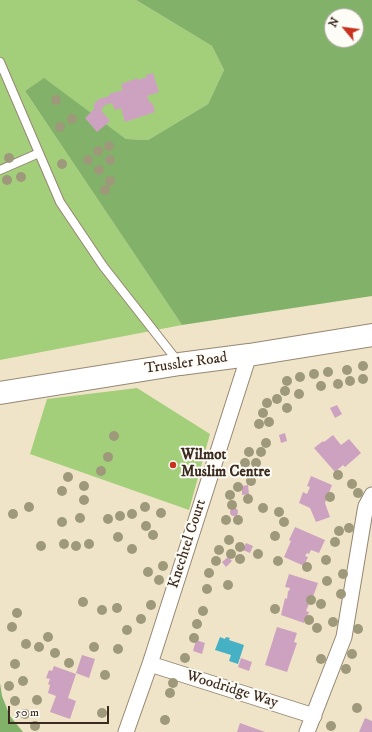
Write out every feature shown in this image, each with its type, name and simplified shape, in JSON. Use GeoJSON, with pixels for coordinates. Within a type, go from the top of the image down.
{"type":"FeatureCollection","features":[{"type":"Feature","properties":{"kind":"main road","name":"Trussler Road"},"geometry":{"type":"LineString","coordinates":[[0,393],[372,335]]}},
{"type":"Feature","properties":{"kind":"street","name":"Knechtel Court"},"geometry":{"type":"LineString","coordinates":[[126,732],[150,664],[249,355]]}},
{"type":"Feature","properties":{"kind":"street"},"geometry":{"type":"LineString","coordinates":[[307,732],[344,637],[366,506],[372,494]]}},
{"type":"Feature","properties":{"kind":"street","name":"Woodridge Way"},"geometry":{"type":"LineString","coordinates":[[150,664],[314,716]]}},
{"type":"Feature","properties":{"kind":"lane"},"geometry":{"type":"LineString","coordinates":[[0,62],[60,202],[103,266],[180,364]]}},
{"type":"Feature","properties":{"kind":"lane"},"geometry":{"type":"LineString","coordinates":[[0,170],[39,153]]}},
{"type":"Feature","properties":{"kind":"green space"},"geometry":{"type":"Polygon","coordinates":[[[0,0],[136,0],[212,46],[224,70],[208,104],[148,140],[126,139],[44,79],[25,91],[182,325],[0,360],[0,0]]]}},
{"type":"Feature","properties":{"kind":"green space"},"geometry":{"type":"Polygon","coordinates":[[[136,0],[372,0],[372,296],[182,325],[25,91],[44,78],[126,139],[148,140],[208,104],[224,70],[212,46],[136,0]]]}},
{"type":"Feature","properties":{"kind":"green space"},"geometry":{"type":"Polygon","coordinates":[[[137,388],[210,434],[189,510],[30,454],[47,399],[137,388]]]}},
{"type":"Feature","properties":{"kind":"green space"},"geometry":{"type":"Polygon","coordinates":[[[0,683],[2,696],[10,716],[23,732],[0,732],[0,683]]]}},
{"type":"Feature","properties":{"kind":"water"},"geometry":{"type":"Polygon","coordinates":[[[220,637],[225,639],[226,637],[230,638],[229,640],[244,645],[238,664],[229,661],[231,655],[215,650],[220,637]]]}},
{"type":"Feature","properties":{"kind":"building"},"geometry":{"type":"Polygon","coordinates":[[[153,73],[159,92],[147,96],[150,103],[152,102],[155,112],[125,122],[121,108],[115,110],[112,103],[105,105],[101,110],[110,121],[97,132],[85,118],[95,108],[93,105],[99,99],[123,90],[121,84],[138,78],[138,80],[147,77],[146,75],[153,73]]]}},
{"type":"Feature","properties":{"kind":"building"},"geometry":{"type":"Polygon","coordinates":[[[337,405],[342,414],[335,418],[330,408],[337,405]]]}},
{"type":"Feature","properties":{"kind":"building"},"geometry":{"type":"Polygon","coordinates":[[[285,433],[287,441],[281,443],[279,435],[285,433]]]}},
{"type":"Feature","properties":{"kind":"building"},"geometry":{"type":"Polygon","coordinates":[[[333,435],[341,445],[349,439],[361,453],[345,467],[343,465],[335,472],[314,448],[333,435]]]}},
{"type":"Feature","properties":{"kind":"building"},"geometry":{"type":"Polygon","coordinates":[[[311,476],[332,485],[325,503],[330,517],[316,522],[310,508],[299,503],[303,492],[307,494],[310,487],[307,486],[311,476]]]}},
{"type":"Feature","properties":{"kind":"building"},"geometry":{"type":"Polygon","coordinates":[[[248,485],[249,494],[242,495],[242,486],[248,485]]]}},
{"type":"Feature","properties":{"kind":"building"},"geometry":{"type":"Polygon","coordinates":[[[234,508],[237,509],[237,515],[234,516],[231,515],[230,512],[231,509],[234,508]]]}},
{"type":"Feature","properties":{"kind":"building"},"geometry":{"type":"Polygon","coordinates":[[[295,527],[325,540],[319,553],[311,550],[309,554],[307,553],[305,556],[308,557],[304,566],[284,557],[295,527]]]}},
{"type":"Feature","properties":{"kind":"building"},"geometry":{"type":"Polygon","coordinates":[[[246,543],[253,546],[250,553],[243,550],[246,543]]]}},
{"type":"Feature","properties":{"kind":"building"},"geometry":{"type":"Polygon","coordinates":[[[228,557],[232,561],[226,567],[222,562],[228,557]]]}},
{"type":"Feature","properties":{"kind":"building"},"geometry":{"type":"Polygon","coordinates":[[[289,574],[318,583],[313,597],[309,595],[307,603],[309,604],[306,611],[309,612],[304,623],[281,615],[285,598],[287,599],[290,588],[285,587],[289,574]]]}},
{"type":"Feature","properties":{"kind":"building"},"geometry":{"type":"Polygon","coordinates":[[[277,627],[297,633],[294,642],[297,643],[287,672],[265,665],[277,627]]]}},
{"type":"Feature","properties":{"kind":"building"},"geometry":{"type":"Polygon","coordinates":[[[196,640],[205,643],[202,654],[193,651],[196,640]]]}},
{"type":"Feature","properties":{"kind":"building"},"geometry":{"type":"Polygon","coordinates":[[[82,655],[95,659],[89,678],[76,673],[82,655]]]}},
{"type":"Feature","properties":{"kind":"building"},"geometry":{"type":"Polygon","coordinates":[[[241,658],[252,662],[249,671],[238,667],[241,658]]]}},
{"type":"Feature","properties":{"kind":"building"},"geometry":{"type":"Polygon","coordinates":[[[54,666],[76,674],[68,698],[76,701],[70,719],[50,712],[56,696],[48,693],[50,685],[48,684],[50,679],[46,678],[49,670],[52,671],[54,666]]]}},
{"type":"Feature","properties":{"kind":"building"},"geometry":{"type":"Polygon","coordinates":[[[365,718],[372,721],[372,732],[359,732],[365,718]]]}},
{"type":"Feature","properties":{"kind":"building"},"geometry":{"type":"Polygon","coordinates":[[[240,723],[265,732],[237,732],[240,723]]]}},
{"type":"Feature","properties":{"kind":"place","name":"Wilmot Muslim Centre"},"geometry":{"type":"Point","coordinates":[173,465]}}]}
